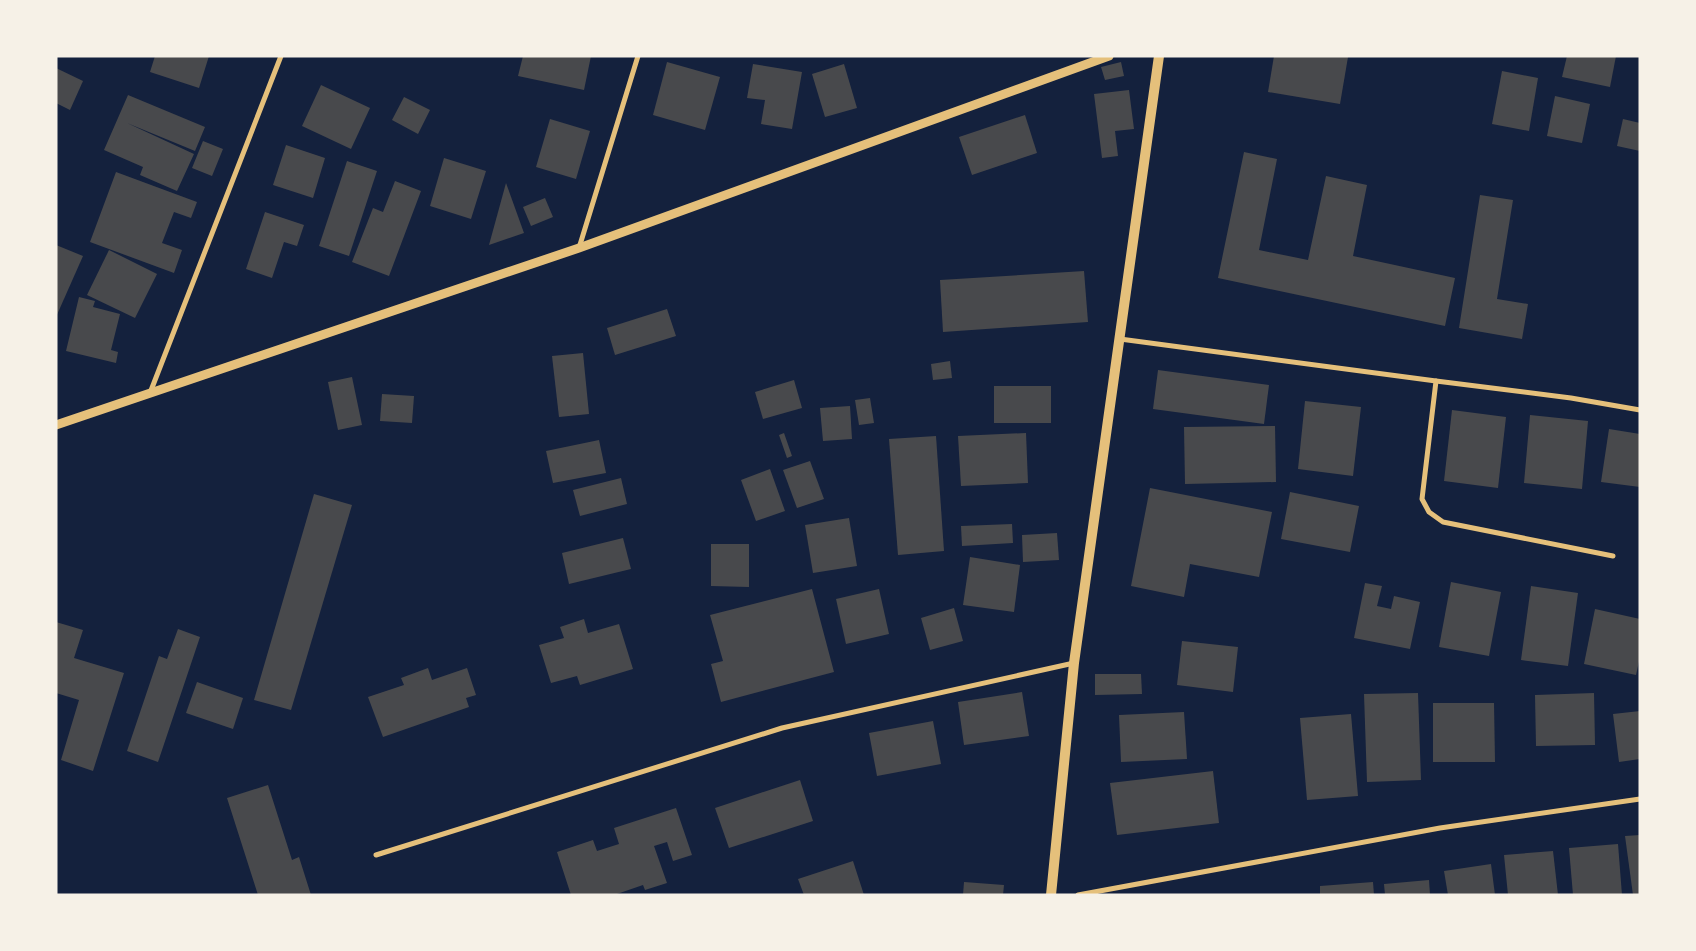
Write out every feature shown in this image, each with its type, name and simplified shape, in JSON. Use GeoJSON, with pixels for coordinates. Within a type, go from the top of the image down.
{"type":"FeatureCollection","features":[{"type":"Feature","properties":{"kind":"main road"},"geometry":{"type":"LineString","coordinates":[[1051,895],[1074,663],[1159,56]]}},
{"type":"Feature","properties":{"kind":"street"},"geometry":{"type":"LineString","coordinates":[[150,393],[281,56]]}},
{"type":"Feature","properties":{"kind":"street"},"geometry":{"type":"LineString","coordinates":[[579,248],[638,56]]}},
{"type":"Feature","properties":{"kind":"street"},"geometry":{"type":"LineString","coordinates":[[56,425],[579,248],[1109,56]]}},
{"type":"Feature","properties":{"kind":"street"},"geometry":{"type":"LineString","coordinates":[[1120,339],[1571,398],[1640,410]]}},
{"type":"Feature","properties":{"kind":"street"},"geometry":{"type":"LineString","coordinates":[[1436,380],[1422,498],[1429,512],[1443,522],[1613,556]]}},
{"type":"Feature","properties":{"kind":"street"},"geometry":{"type":"LineString","coordinates":[[376,855],[782,728],[1074,663]]}},
{"type":"Feature","properties":{"kind":"street"},"geometry":{"type":"LineString","coordinates":[[1078,895],[1440,828],[1640,799]]}},
{"type":"Feature","properties":{"kind":"building"},"geometry":{"type":"Polygon","coordinates":[[[155,56],[209,56],[199,88],[150,72],[155,56]]]}},
{"type":"Feature","properties":{"kind":"building"},"geometry":{"type":"Polygon","coordinates":[[[523,56],[591,56],[584,90],[518,76],[523,56]]]}},
{"type":"Feature","properties":{"kind":"building"},"geometry":{"type":"Polygon","coordinates":[[[1274,56],[1348,57],[1340,104],[1268,92],[1274,56]]]}},
{"type":"Feature","properties":{"kind":"building"},"geometry":{"type":"Polygon","coordinates":[[[1567,56],[1616,56],[1610,87],[1562,77],[1567,56]]]}},
{"type":"Feature","properties":{"kind":"building"},"geometry":{"type":"Polygon","coordinates":[[[667,62],[720,77],[705,130],[653,115],[667,62]]]}},
{"type":"Feature","properties":{"kind":"building"},"geometry":{"type":"Polygon","coordinates":[[[1121,62],[1124,76],[1105,80],[1101,67],[1121,62]]]}},
{"type":"Feature","properties":{"kind":"building"},"geometry":{"type":"Polygon","coordinates":[[[753,64],[802,72],[792,129],[761,124],[765,100],[747,98],[753,64]]]}},
{"type":"Feature","properties":{"kind":"building"},"geometry":{"type":"Polygon","coordinates":[[[844,64],[857,108],[825,117],[812,74],[844,64]]]}},
{"type":"Feature","properties":{"kind":"building"},"geometry":{"type":"Polygon","coordinates":[[[56,68],[83,81],[70,110],[56,103],[56,68]]]}},
{"type":"Feature","properties":{"kind":"building"},"geometry":{"type":"Polygon","coordinates":[[[1502,71],[1538,78],[1529,131],[1492,124],[1502,71]]]}},
{"type":"Feature","properties":{"kind":"building"},"geometry":{"type":"Polygon","coordinates":[[[321,85],[370,108],[351,149],[302,126],[321,85]]]}},
{"type":"Feature","properties":{"kind":"building"},"geometry":{"type":"Polygon","coordinates":[[[1129,90],[1134,129],[1115,131],[1118,156],[1102,158],[1094,94],[1129,90]]]}},
{"type":"Feature","properties":{"kind":"building"},"geometry":{"type":"Polygon","coordinates":[[[128,95],[205,127],[195,151],[127,123],[194,154],[177,191],[140,175],[143,167],[104,150],[128,95]]]}},
{"type":"Feature","properties":{"kind":"building"},"geometry":{"type":"Polygon","coordinates":[[[1555,96],[1590,104],[1582,143],[1547,136],[1555,96]]]}},
{"type":"Feature","properties":{"kind":"building"},"geometry":{"type":"Polygon","coordinates":[[[404,97],[430,110],[418,134],[392,120],[404,97]]]}},
{"type":"Feature","properties":{"kind":"building"},"geometry":{"type":"Polygon","coordinates":[[[1025,115],[1037,153],[972,175],[959,137],[1025,115]]]}},
{"type":"Feature","properties":{"kind":"building"},"geometry":{"type":"Polygon","coordinates":[[[550,119],[590,131],[576,179],[536,167],[550,119]]]}},
{"type":"Feature","properties":{"kind":"building"},"geometry":{"type":"Polygon","coordinates":[[[1623,119],[1640,123],[1640,151],[1617,146],[1623,119]]]}},
{"type":"Feature","properties":{"kind":"building"},"geometry":{"type":"Polygon","coordinates":[[[203,141],[223,149],[212,176],[192,168],[203,141]]]}},
{"type":"Feature","properties":{"kind":"building"},"geometry":{"type":"Polygon","coordinates":[[[286,145],[325,158],[313,198],[273,185],[286,145]]]}},
{"type":"Feature","properties":{"kind":"building"},"geometry":{"type":"Polygon","coordinates":[[[1244,152],[1277,159],[1259,250],[1308,260],[1326,176],[1367,185],[1353,256],[1455,278],[1445,326],[1218,278],[1244,152]]]}},
{"type":"Feature","properties":{"kind":"building"},"geometry":{"type":"Polygon","coordinates":[[[444,158],[486,171],[471,219],[430,206],[444,158]]]}},
{"type":"Feature","properties":{"kind":"building"},"geometry":{"type":"Polygon","coordinates":[[[347,161],[377,171],[349,256],[319,246],[347,161]]]}},
{"type":"Feature","properties":{"kind":"building"},"geometry":{"type":"Polygon","coordinates":[[[116,172],[197,202],[191,218],[174,212],[162,243],[182,250],[174,273],[90,242],[116,172]]]}},
{"type":"Feature","properties":{"kind":"building"},"geometry":{"type":"Polygon","coordinates":[[[395,181],[421,191],[389,276],[352,262],[373,208],[383,212],[395,181]]]}},
{"type":"Feature","properties":{"kind":"building"},"geometry":{"type":"Polygon","coordinates":[[[506,183],[524,233],[489,245],[506,183]]]}},
{"type":"Feature","properties":{"kind":"building"},"geometry":{"type":"Polygon","coordinates":[[[1480,195],[1513,200],[1497,299],[1528,304],[1522,339],[1459,328],[1480,195]]]}},
{"type":"Feature","properties":{"kind":"building"},"geometry":{"type":"Polygon","coordinates":[[[545,198],[553,217],[531,226],[523,207],[545,198]]]}},
{"type":"Feature","properties":{"kind":"building"},"geometry":{"type":"Polygon","coordinates":[[[265,212],[304,225],[297,246],[284,242],[272,278],[246,269],[265,212]]]}},
{"type":"Feature","properties":{"kind":"building"},"geometry":{"type":"Polygon","coordinates":[[[56,245],[83,256],[56,317],[56,245]]]}},
{"type":"Feature","properties":{"kind":"building"},"geometry":{"type":"Polygon","coordinates":[[[109,250],[157,274],[135,318],[87,295],[109,250]]]}},
{"type":"Feature","properties":{"kind":"building"},"geometry":{"type":"Polygon","coordinates":[[[1084,271],[1088,322],[943,332],[940,280],[1084,271]]]}},
{"type":"Feature","properties":{"kind":"building"},"geometry":{"type":"Polygon","coordinates":[[[79,297],[95,301],[93,307],[120,314],[111,350],[118,352],[116,363],[66,351],[79,297]]]}},
{"type":"Feature","properties":{"kind":"building"},"geometry":{"type":"Polygon","coordinates":[[[667,309],[676,336],[615,355],[607,328],[667,309]]]}},
{"type":"Feature","properties":{"kind":"building"},"geometry":{"type":"Polygon","coordinates":[[[583,353],[589,414],[559,417],[552,356],[583,353]]]}},
{"type":"Feature","properties":{"kind":"building"},"geometry":{"type":"Polygon","coordinates":[[[950,361],[952,378],[933,380],[931,364],[950,361]]]}},
{"type":"Feature","properties":{"kind":"building"},"geometry":{"type":"Polygon","coordinates":[[[1158,370],[1269,385],[1264,424],[1153,409],[1158,370]]]}},
{"type":"Feature","properties":{"kind":"building"},"geometry":{"type":"Polygon","coordinates":[[[352,377],[362,425],[338,430],[328,382],[352,377]]]}},
{"type":"Feature","properties":{"kind":"building"},"geometry":{"type":"Polygon","coordinates":[[[794,380],[802,408],[763,419],[755,392],[794,380]]]}},
{"type":"Feature","properties":{"kind":"building"},"geometry":{"type":"Polygon","coordinates":[[[994,386],[1051,386],[1051,423],[994,423],[994,386]]]}},
{"type":"Feature","properties":{"kind":"building"},"geometry":{"type":"Polygon","coordinates":[[[382,394],[414,396],[412,423],[380,421],[382,394]]]}},
{"type":"Feature","properties":{"kind":"building"},"geometry":{"type":"Polygon","coordinates":[[[870,398],[874,423],[859,425],[855,400],[870,398]]]}},
{"type":"Feature","properties":{"kind":"building"},"geometry":{"type":"Polygon","coordinates":[[[1305,401],[1361,407],[1353,476],[1298,469],[1305,401]]]}},
{"type":"Feature","properties":{"kind":"building"},"geometry":{"type":"Polygon","coordinates":[[[850,406],[852,439],[823,441],[820,408],[850,406]]]}},
{"type":"Feature","properties":{"kind":"building"},"geometry":{"type":"Polygon","coordinates":[[[1452,410],[1506,417],[1498,488],[1444,481],[1452,410]]]}},
{"type":"Feature","properties":{"kind":"building"},"geometry":{"type":"Polygon","coordinates":[[[1530,415],[1588,421],[1582,489],[1524,483],[1530,415]]]}},
{"type":"Feature","properties":{"kind":"building"},"geometry":{"type":"Polygon","coordinates":[[[1275,426],[1276,482],[1185,484],[1184,427],[1275,426]]]}},
{"type":"Feature","properties":{"kind":"building"},"geometry":{"type":"Polygon","coordinates":[[[1609,429],[1640,434],[1640,487],[1601,482],[1609,429]]]}},
{"type":"Feature","properties":{"kind":"building"},"geometry":{"type":"Polygon","coordinates":[[[784,433],[792,456],[787,458],[779,435],[784,433]]]}},
{"type":"Feature","properties":{"kind":"building"},"geometry":{"type":"Polygon","coordinates":[[[1026,433],[1028,483],[961,486],[958,436],[1026,433]]]}},
{"type":"Feature","properties":{"kind":"building"},"geometry":{"type":"Polygon","coordinates":[[[936,436],[944,551],[898,555],[889,439],[936,436]]]}},
{"type":"Feature","properties":{"kind":"building"},"geometry":{"type":"Polygon","coordinates":[[[599,440],[606,473],[553,483],[546,451],[599,440]]]}},
{"type":"Feature","properties":{"kind":"building"},"geometry":{"type":"Polygon","coordinates":[[[810,461],[824,499],[797,508],[783,470],[810,461]]]}},
{"type":"Feature","properties":{"kind":"building"},"geometry":{"type":"Polygon","coordinates":[[[770,469],[785,511],[756,521],[741,480],[770,469]]]}},
{"type":"Feature","properties":{"kind":"building"},"geometry":{"type":"Polygon","coordinates":[[[621,478],[627,504],[580,516],[573,490],[621,478]]]}},
{"type":"Feature","properties":{"kind":"building"},"geometry":{"type":"Polygon","coordinates":[[[1150,488],[1272,512],[1259,577],[1190,564],[1184,597],[1131,586],[1150,488]]]}},
{"type":"Feature","properties":{"kind":"building"},"geometry":{"type":"Polygon","coordinates":[[[1290,492],[1359,506],[1350,552],[1281,539],[1290,492]]]}},
{"type":"Feature","properties":{"kind":"building"},"geometry":{"type":"Polygon","coordinates":[[[314,494],[352,505],[291,710],[254,700],[314,494]]]}},
{"type":"Feature","properties":{"kind":"building"},"geometry":{"type":"Polygon","coordinates":[[[849,518],[857,566],[813,573],[805,525],[849,518]]]}},
{"type":"Feature","properties":{"kind":"building"},"geometry":{"type":"Polygon","coordinates":[[[1012,524],[1013,543],[962,546],[961,526],[1012,524]]]}},
{"type":"Feature","properties":{"kind":"building"},"geometry":{"type":"Polygon","coordinates":[[[1057,533],[1059,560],[1023,562],[1022,535],[1057,533]]]}},
{"type":"Feature","properties":{"kind":"building"},"geometry":{"type":"Polygon","coordinates":[[[623,538],[631,569],[569,584],[562,553],[623,538]]]}},
{"type":"Feature","properties":{"kind":"building"},"geometry":{"type":"Polygon","coordinates":[[[711,544],[749,544],[749,587],[711,586],[711,544]]]}},
{"type":"Feature","properties":{"kind":"building"},"geometry":{"type":"Polygon","coordinates":[[[970,557],[1020,565],[1014,612],[963,605],[970,557]]]}},
{"type":"Feature","properties":{"kind":"building"},"geometry":{"type":"Polygon","coordinates":[[[1451,582],[1501,592],[1489,656],[1439,647],[1451,582]]]}},
{"type":"Feature","properties":{"kind":"building"},"geometry":{"type":"Polygon","coordinates":[[[1365,583],[1382,586],[1377,606],[1391,609],[1394,596],[1420,602],[1410,649],[1354,638],[1365,583]]]}},
{"type":"Feature","properties":{"kind":"building"},"geometry":{"type":"Polygon","coordinates":[[[1531,586],[1578,593],[1568,666],[1521,660],[1531,586]]]}},
{"type":"Feature","properties":{"kind":"building"},"geometry":{"type":"Polygon","coordinates":[[[812,589],[834,672],[721,702],[711,664],[723,661],[710,615],[812,589]]]}},
{"type":"Feature","properties":{"kind":"building"},"geometry":{"type":"Polygon","coordinates":[[[879,589],[889,634],[846,644],[836,599],[879,589]]]}},
{"type":"Feature","properties":{"kind":"building"},"geometry":{"type":"Polygon","coordinates":[[[954,608],[963,641],[930,650],[921,618],[954,608]]]}},
{"type":"Feature","properties":{"kind":"building"},"geometry":{"type":"Polygon","coordinates":[[[1595,609],[1640,619],[1640,657],[1636,675],[1584,664],[1595,609]]]}},
{"type":"Feature","properties":{"kind":"building"},"geometry":{"type":"Polygon","coordinates":[[[584,619],[588,633],[619,624],[633,669],[580,685],[577,676],[551,683],[539,645],[564,638],[560,627],[584,619]]]}},
{"type":"Feature","properties":{"kind":"building"},"geometry":{"type":"Polygon","coordinates":[[[56,622],[83,630],[74,658],[124,673],[93,771],[61,760],[79,700],[56,693],[56,622]]]}},
{"type":"Feature","properties":{"kind":"building"},"geometry":{"type":"Polygon","coordinates":[[[178,629],[200,637],[158,762],[127,751],[159,656],[167,659],[178,629]]]}},
{"type":"Feature","properties":{"kind":"building"},"geometry":{"type":"Polygon","coordinates":[[[1182,641],[1238,647],[1233,692],[1177,685],[1182,641]]]}},
{"type":"Feature","properties":{"kind":"building"},"geometry":{"type":"Polygon","coordinates":[[[428,668],[432,680],[467,668],[476,695],[466,698],[469,707],[383,737],[368,697],[404,685],[401,678],[428,668]]]}},
{"type":"Feature","properties":{"kind":"building"},"geometry":{"type":"Polygon","coordinates":[[[1095,674],[1141,674],[1142,694],[1095,695],[1095,674]]]}},
{"type":"Feature","properties":{"kind":"building"},"geometry":{"type":"Polygon","coordinates":[[[197,682],[243,698],[233,729],[186,713],[197,682]]]}},
{"type":"Feature","properties":{"kind":"building"},"geometry":{"type":"Polygon","coordinates":[[[1022,692],[1029,736],[964,745],[958,702],[1022,692]]]}},
{"type":"Feature","properties":{"kind":"building"},"geometry":{"type":"Polygon","coordinates":[[[1418,693],[1421,780],[1367,782],[1364,694],[1418,693]]]}},
{"type":"Feature","properties":{"kind":"building"},"geometry":{"type":"Polygon","coordinates":[[[1594,693],[1595,745],[1536,746],[1535,695],[1594,693]]]}},
{"type":"Feature","properties":{"kind":"building"},"geometry":{"type":"Polygon","coordinates":[[[1433,703],[1494,703],[1495,762],[1433,762],[1433,703]]]}},
{"type":"Feature","properties":{"kind":"building"},"geometry":{"type":"Polygon","coordinates":[[[1640,711],[1640,759],[1619,762],[1613,714],[1640,711]]]}},
{"type":"Feature","properties":{"kind":"building"},"geometry":{"type":"Polygon","coordinates":[[[1184,712],[1187,759],[1121,762],[1119,715],[1184,712]]]}},
{"type":"Feature","properties":{"kind":"building"},"geometry":{"type":"Polygon","coordinates":[[[1351,714],[1358,796],[1307,800],[1300,718],[1351,714]]]}},
{"type":"Feature","properties":{"kind":"building"},"geometry":{"type":"Polygon","coordinates":[[[933,721],[941,764],[877,776],[869,733],[933,721]]]}},
{"type":"Feature","properties":{"kind":"building"},"geometry":{"type":"Polygon","coordinates":[[[1213,771],[1219,823],[1117,835],[1110,783],[1213,771]]]}},
{"type":"Feature","properties":{"kind":"building"},"geometry":{"type":"Polygon","coordinates":[[[800,780],[813,821],[729,848],[715,808],[800,780]]]}},
{"type":"Feature","properties":{"kind":"building"},"geometry":{"type":"Polygon","coordinates":[[[268,785],[292,860],[299,857],[311,895],[258,895],[227,798],[268,785]]]}},
{"type":"Feature","properties":{"kind":"building"},"geometry":{"type":"Polygon","coordinates":[[[676,808],[692,855],[673,861],[667,842],[654,846],[667,883],[645,890],[643,885],[614,895],[571,895],[557,852],[593,840],[597,851],[619,844],[614,828],[676,808]]]}},
{"type":"Feature","properties":{"kind":"building"},"geometry":{"type":"Polygon","coordinates":[[[1640,835],[1640,895],[1633,895],[1625,836],[1640,835]]]}},
{"type":"Feature","properties":{"kind":"building"},"geometry":{"type":"Polygon","coordinates":[[[1618,844],[1622,895],[1573,895],[1569,848],[1618,844]]]}},
{"type":"Feature","properties":{"kind":"building"},"geometry":{"type":"Polygon","coordinates":[[[1553,851],[1558,895],[1508,895],[1504,855],[1553,851]]]}},
{"type":"Feature","properties":{"kind":"building"},"geometry":{"type":"Polygon","coordinates":[[[853,861],[864,895],[804,895],[798,879],[853,861]]]}},
{"type":"Feature","properties":{"kind":"building"},"geometry":{"type":"Polygon","coordinates":[[[1491,864],[1495,895],[1448,895],[1444,871],[1491,864]]]}},
{"type":"Feature","properties":{"kind":"building"},"geometry":{"type":"Polygon","coordinates":[[[1429,880],[1430,895],[1385,895],[1384,884],[1429,880]]]}},
{"type":"Feature","properties":{"kind":"building"},"geometry":{"type":"Polygon","coordinates":[[[964,882],[1004,885],[1003,895],[963,895],[964,882]]]}},
{"type":"Feature","properties":{"kind":"building"},"geometry":{"type":"Polygon","coordinates":[[[1373,882],[1374,895],[1320,895],[1320,886],[1373,882]]]}}]}
